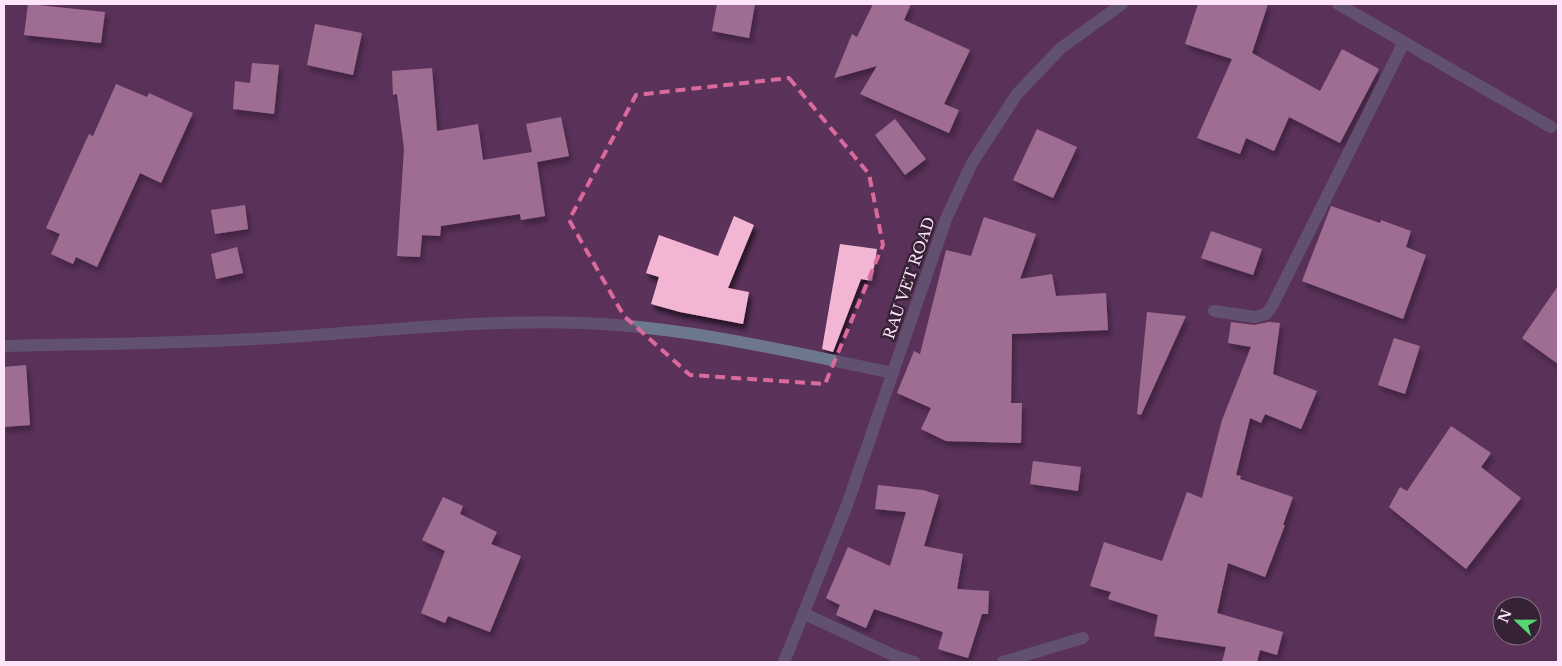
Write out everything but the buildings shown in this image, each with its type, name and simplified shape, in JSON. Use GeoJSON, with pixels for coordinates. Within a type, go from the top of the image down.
{"type":"FeatureCollection","features":[{"type":"Feature","properties":{"kind":"street","name":"RAU VET ROAD"},"geometry":{"type":"LineString","coordinates":[[784,662],[805,614],[847,505],[946,219],[972,163],[1017,94],[1061,48],[1122,4]]}},
{"type":"Feature","properties":{"kind":"street"},"geometry":{"type":"LineString","coordinates":[[1338,4],[1551,127]]}},
{"type":"Feature","properties":{"kind":"street"},"geometry":{"type":"LineString","coordinates":[[1214,311],[1255,317],[1266,314],[1272,306],[1404,42]]}},
{"type":"Feature","properties":{"kind":"street"},"geometry":{"type":"LineString","coordinates":[[4,346],[270,338],[512,322],[584,323],[661,330],[730,340],[893,373]]}},
{"type":"Feature","properties":{"kind":"street"},"geometry":{"type":"LineString","coordinates":[[805,614],[895,656],[914,662]]}},
{"type":"Feature","properties":{"kind":"street"},"geometry":{"type":"LineString","coordinates":[[1003,662],[1083,638]]}},
{"type":"Feature","properties":{"kind":"highlighted area"},"geometry":{"type":"Polygon","coordinates":[[[789,78],[869,174],[883,245],[825,384],[690,375],[624,316],[569,220],[636,95],[789,78]]]}}]}
